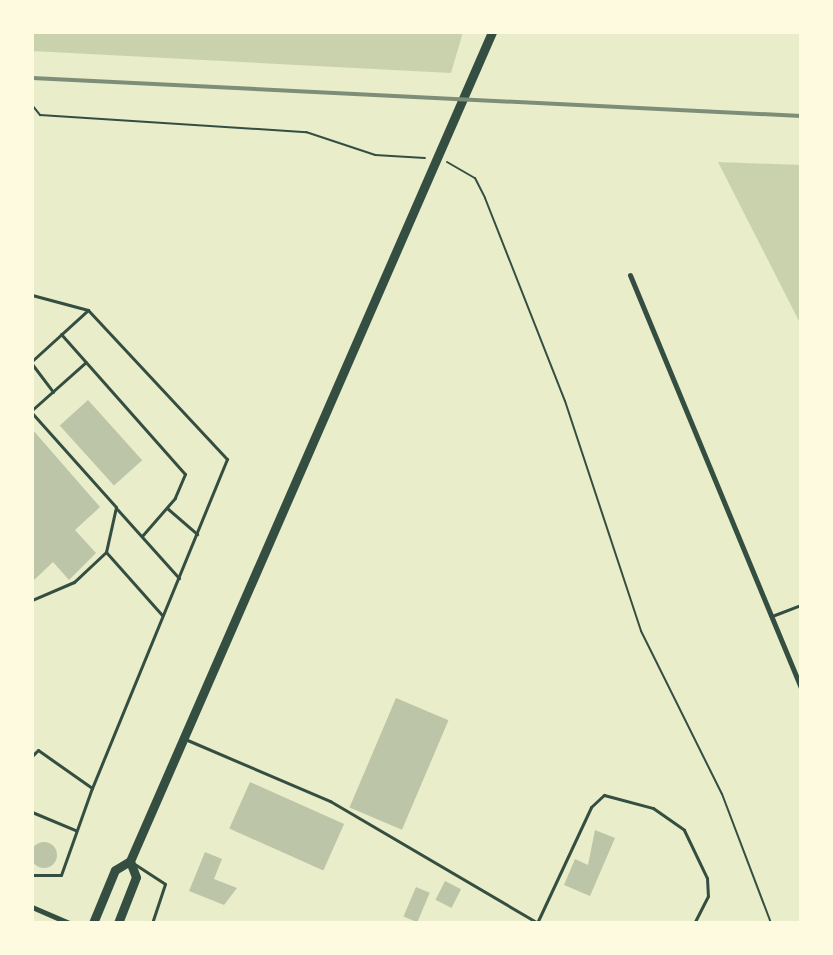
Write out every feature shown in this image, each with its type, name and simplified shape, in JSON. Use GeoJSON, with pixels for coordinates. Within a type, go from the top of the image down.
{"type":"FeatureCollection","features":[{"type":"Feature","properties":{"kind":"highway"},"geometry":{"type":"LineString","coordinates":[[93,923],[115,870],[130,861],[492,32]]}},
{"type":"Feature","properties":{"kind":"highway"},"geometry":{"type":"LineString","coordinates":[[118,923],[136,877],[130,861]]}},
{"type":"Feature","properties":{"kind":"street"},"geometry":{"type":"LineString","coordinates":[[630,275],[801,687]]}},
{"type":"Feature","properties":{"kind":"street"},"geometry":{"type":"LineString","coordinates":[[32,907],[69,923]]}},
{"type":"Feature","properties":{"kind":"lane"},"geometry":{"type":"LineString","coordinates":[[32,295],[88,310],[227,459],[75,830],[61,875],[32,875]]}},
{"type":"Feature","properties":{"kind":"lane"},"geometry":{"type":"LineString","coordinates":[[53,392],[32,363],[88,310]]}},
{"type":"Feature","properties":{"kind":"lane"},"geometry":{"type":"LineString","coordinates":[[61,334],[185,474],[167,508],[142,536]]}},
{"type":"Feature","properties":{"kind":"lane"},"geometry":{"type":"LineString","coordinates":[[86,362],[32,411],[179,578]]}},
{"type":"Feature","properties":{"kind":"lane"},"geometry":{"type":"LineString","coordinates":[[32,600],[74,582],[106,552],[116,507]]}},
{"type":"Feature","properties":{"kind":"lane"},"geometry":{"type":"LineString","coordinates":[[167,508],[197,534]]}},
{"type":"Feature","properties":{"kind":"lane"},"geometry":{"type":"LineString","coordinates":[[106,552],[163,616]]}},
{"type":"Feature","properties":{"kind":"lane"},"geometry":{"type":"LineString","coordinates":[[801,570],[801,577]]}},
{"type":"Feature","properties":{"kind":"lane"},"geometry":{"type":"LineString","coordinates":[[772,616],[801,605]]}},
{"type":"Feature","properties":{"kind":"lane"},"geometry":{"type":"LineString","coordinates":[[182,738],[330,801],[538,923],[585,819],[604,795],[653,808],[684,830],[707,878],[708,896],[694,923]]}},
{"type":"Feature","properties":{"kind":"lane"},"geometry":{"type":"LineString","coordinates":[[32,756],[38,750],[92,788]]}},
{"type":"Feature","properties":{"kind":"lane"},"geometry":{"type":"LineString","coordinates":[[32,812],[75,830]]}},
{"type":"Feature","properties":{"kind":"lane"},"geometry":{"type":"LineString","coordinates":[[130,861],[165,884],[152,923]]}},
{"type":"Feature","properties":{"kind":"path"},"geometry":{"type":"LineString","coordinates":[[32,105],[40,115],[306,132],[375,155],[432,158]]}},
{"type":"Feature","properties":{"kind":"path"},"geometry":{"type":"LineString","coordinates":[[444,161],[475,178],[565,401],[641,631],[722,794],[771,923]]}},
{"type":"Feature","properties":{"kind":"green space"},"geometry":{"type":"Polygon","coordinates":[[[32,32],[463,32],[451,73],[32,51],[32,32]]]}},
{"type":"Feature","properties":{"kind":"green space"},"geometry":{"type":"Polygon","coordinates":[[[718,162],[801,165],[801,325],[718,162]]]}},
{"type":"Feature","properties":{"kind":"building"},"geometry":{"type":"Polygon","coordinates":[[[88,400],[142,460],[114,486],[60,425],[88,400]]]}},
{"type":"Feature","properties":{"kind":"building"},"geometry":{"type":"Polygon","coordinates":[[[32,429],[100,507],[75,530],[96,553],[69,580],[53,562],[32,582],[32,429]]]}},
{"type":"Feature","properties":{"kind":"building"},"geometry":{"type":"Polygon","coordinates":[[[396,698],[448,720],[402,830],[350,808],[396,698]]]}},
{"type":"Feature","properties":{"kind":"building"},"geometry":{"type":"Polygon","coordinates":[[[250,782],[344,824],[323,870],[229,829],[250,782]]]}},
{"type":"Feature","properties":{"kind":"building"},"geometry":{"type":"Polygon","coordinates":[[[595,830],[615,838],[590,896],[564,885],[575,859],[588,865],[595,830]]]}},
{"type":"Feature","properties":{"kind":"building"},"geometry":{"type":"Polygon","coordinates":[[[44,842],[53,846],[57,855],[53,864],[44,868],[35,864],[31,855],[35,846],[44,842]]]}},
{"type":"Feature","properties":{"kind":"building"},"geometry":{"type":"Polygon","coordinates":[[[205,852],[222,859],[214,879],[237,888],[224,905],[189,891],[205,852]]]}},
{"type":"Feature","properties":{"kind":"building"},"geometry":{"type":"Polygon","coordinates":[[[445,881],[461,889],[452,908],[435,900],[445,881]]]}},
{"type":"Feature","properties":{"kind":"building"},"geometry":{"type":"Polygon","coordinates":[[[416,887],[430,893],[417,922],[403,916],[416,887]]]}},
{"type":"Feature","properties":{"kind":"railway"},"geometry":{"type":"LineString","coordinates":[[32,78],[801,116]]}}]}
